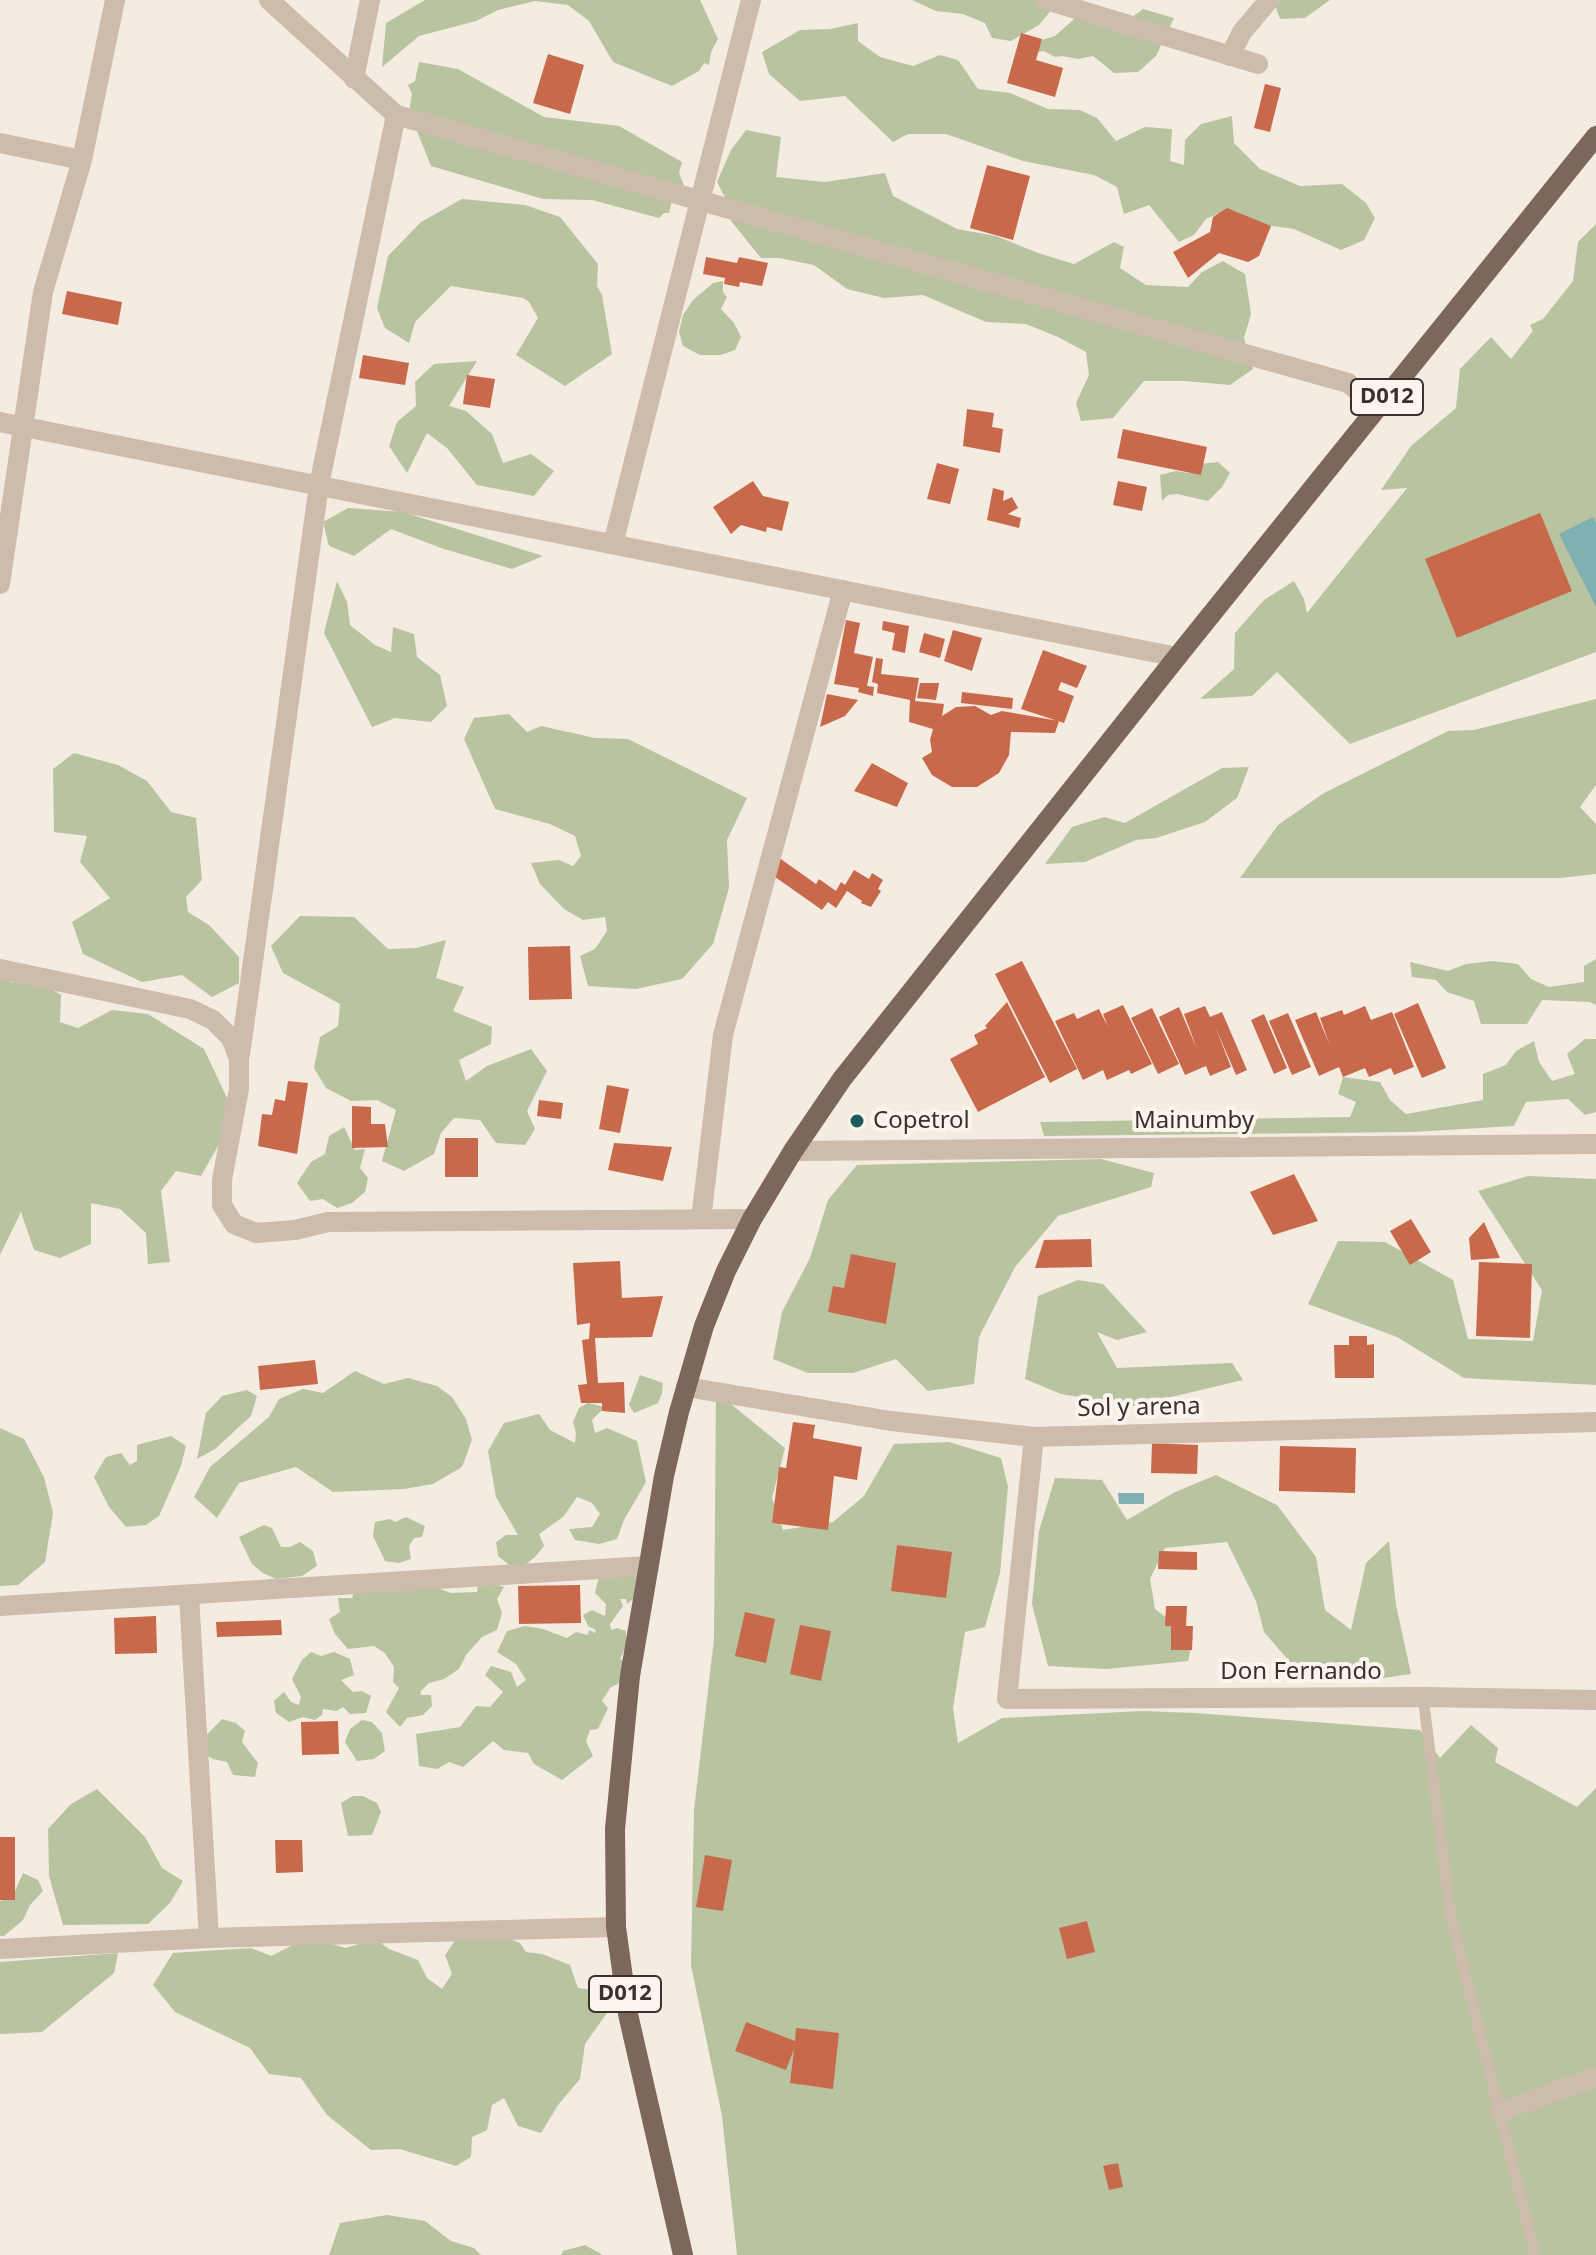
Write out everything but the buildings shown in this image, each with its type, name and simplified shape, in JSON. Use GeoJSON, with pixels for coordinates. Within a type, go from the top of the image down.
{"type":"FeatureCollection","features":[{"type":"Feature","properties":{"kind":"main road","name":"D012"},"geometry":{"type":"LineString","coordinates":[[683,2255],[628,2014],[616,1927],[615,1829],[630,1676],[664,1476],[704,1326],[726,1271],[752,1219],[793,1151],[842,1079],[1596,136]]}},
{"type":"Feature","properties":{"kind":"street"},"geometry":{"type":"LineString","coordinates":[[0,584],[43,292],[82,160],[115,0]]}},
{"type":"Feature","properties":{"kind":"street"},"geometry":{"type":"LineString","coordinates":[[269,0],[396,115],[1348,383],[1377,408]]}},
{"type":"Feature","properties":{"kind":"street"},"geometry":{"type":"LineString","coordinates":[[354,79],[370,0]]}},
{"type":"Feature","properties":{"kind":"street"},"geometry":{"type":"LineString","coordinates":[[613,544],[751,0]]}},
{"type":"Feature","properties":{"kind":"street"},"geometry":{"type":"LineString","coordinates":[[1046,0],[1258,64]]}},
{"type":"Feature","properties":{"kind":"street"},"geometry":{"type":"LineString","coordinates":[[1230,56],[1242,32],[1269,0]]}},
{"type":"Feature","properties":{"kind":"street"},"geometry":{"type":"LineString","coordinates":[[396,115],[319,485],[239,1059],[239,1089],[222,1180],[222,1205],[234,1224],[256,1233],[295,1230],[328,1222],[752,1219]]}},
{"type":"Feature","properties":{"kind":"street"},"geometry":{"type":"LineString","coordinates":[[0,143],[82,160]]}},
{"type":"Feature","properties":{"kind":"street"},"geometry":{"type":"LineString","coordinates":[[0,422],[1177,657]]}},
{"type":"Feature","properties":{"kind":"street"},"geometry":{"type":"LineString","coordinates":[[701,1219],[723,1035],[843,590]]}},
{"type":"Feature","properties":{"kind":"street"},"geometry":{"type":"LineString","coordinates":[[0,969],[190,1009],[213,1020],[231,1038],[239,1059]]}},
{"type":"Feature","properties":{"kind":"street","name":"Mainumby"},"geometry":{"type":"LineString","coordinates":[[793,1151],[1596,1144]]}},
{"type":"Feature","properties":{"kind":"street","name":"Sol y arena"},"geometry":{"type":"LineString","coordinates":[[686,1387],[891,1421],[1034,1437],[1596,1422]]}},
{"type":"Feature","properties":{"kind":"street","name":"Don Fernando"},"geometry":{"type":"LineString","coordinates":[[1034,1437],[1007,1699],[1423,1697],[1596,1700]]}},
{"type":"Feature","properties":{"kind":"street"},"geometry":{"type":"LineString","coordinates":[[0,1606],[648,1566]]}},
{"type":"Feature","properties":{"kind":"street"},"geometry":{"type":"LineString","coordinates":[[189,1596],[209,1938]]}},
{"type":"Feature","properties":{"kind":"street"},"geometry":{"type":"LineString","coordinates":[[0,1949],[209,1938],[616,1927]]}},
{"type":"Feature","properties":{"kind":"street"},"geometry":{"type":"LineString","coordinates":[[1499,2112],[1596,2077]]}},
{"type":"Feature","properties":{"kind":"lane"},"geometry":{"type":"LineString","coordinates":[[1423,1697],[1451,1918],[1535,2255]]}},
{"type":"Feature","properties":{"kind":"green space"},"geometry":{"type":"Polygon","coordinates":[[[425,0],[700,0],[718,39],[709,65],[704,63],[699,71],[672,86],[613,62],[589,21],[568,5],[535,1],[419,36],[382,67],[386,23],[425,0]]]}},
{"type":"Feature","properties":{"kind":"green space"},"geometry":{"type":"Polygon","coordinates":[[[912,0],[1046,0],[1052,9],[1039,25],[1011,41],[992,38],[985,23],[963,14],[936,11],[912,0]]]}},
{"type":"Feature","properties":{"kind":"green space"},"geometry":{"type":"Polygon","coordinates":[[[1280,0],[1330,0],[1305,18],[1280,19],[1275,5],[1280,0]]]}},
{"type":"Feature","properties":{"kind":"green space"},"geometry":{"type":"Polygon","coordinates":[[[1143,9],[1174,18],[1156,56],[1138,72],[1114,73],[1093,56],[1078,59],[1036,52],[1038,41],[1055,36],[1082,12],[1131,18],[1143,9]]]}},
{"type":"Feature","properties":{"kind":"green space"},"geometry":{"type":"Polygon","coordinates":[[[858,23],[858,41],[880,57],[913,66],[940,55],[958,60],[978,89],[1010,93],[1048,109],[1080,110],[1097,118],[1116,141],[1145,127],[1172,129],[1170,161],[1184,165],[1185,140],[1201,124],[1232,116],[1234,143],[1260,169],[1300,186],[1342,184],[1366,203],[1375,218],[1364,240],[1341,250],[1294,229],[1265,225],[1224,211],[1206,219],[1194,235],[1179,242],[1149,205],[1124,214],[1117,187],[1094,175],[1023,161],[946,134],[908,134],[893,142],[845,96],[800,101],[769,74],[762,52],[800,30],[830,29],[858,23]]]}},
{"type":"Feature","properties":{"kind":"green space"},"geometry":{"type":"Polygon","coordinates":[[[419,62],[458,69],[544,117],[619,126],[682,162],[679,173],[685,188],[671,204],[669,213],[659,218],[592,200],[543,199],[431,166],[409,111],[412,94],[408,85],[415,81],[419,62]]]}},
{"type":"Feature","properties":{"kind":"green space"},"geometry":{"type":"Polygon","coordinates":[[[746,130],[781,137],[776,177],[825,182],[885,173],[893,196],[957,229],[996,236],[1074,264],[1114,242],[1124,247],[1120,268],[1146,285],[1188,287],[1202,272],[1223,261],[1245,274],[1251,314],[1244,338],[1253,369],[1230,385],[1144,381],[1113,418],[1081,421],[1076,403],[1089,375],[1086,352],[1058,337],[1026,324],[986,322],[923,295],[884,298],[847,289],[814,265],[761,258],[731,221],[727,201],[717,182],[731,150],[746,130]]]}},
{"type":"Feature","properties":{"kind":"green space"},"geometry":{"type":"Polygon","coordinates":[[[462,199],[525,205],[560,217],[598,264],[597,286],[602,295],[612,354],[565,386],[516,355],[538,318],[529,302],[523,298],[451,286],[415,322],[409,343],[385,328],[377,308],[388,256],[421,222],[462,199]]]}},
{"type":"Feature","properties":{"kind":"green space"},"geometry":{"type":"Polygon","coordinates":[[[1596,224],[1596,652],[1350,744],[1277,672],[1252,696],[1200,699],[1234,669],[1235,633],[1264,600],[1294,581],[1304,599],[1307,613],[1407,488],[1381,490],[1411,446],[1456,408],[1460,369],[1491,337],[1511,359],[1533,331],[1530,325],[1543,319],[1573,281],[1578,242],[1596,224]]]}},
{"type":"Feature","properties":{"kind":"green space"},"geometry":{"type":"Polygon","coordinates":[[[723,281],[723,292],[727,297],[721,309],[734,323],[741,337],[735,350],[721,355],[700,355],[683,346],[679,332],[683,315],[693,300],[713,283],[723,281]]]}},
{"type":"Feature","properties":{"kind":"green space"},"geometry":{"type":"Polygon","coordinates":[[[477,361],[449,406],[466,411],[492,434],[503,463],[531,454],[554,471],[534,496],[477,485],[447,448],[427,433],[407,473],[389,446],[397,422],[416,406],[415,382],[434,364],[477,361]]]}},
{"type":"Feature","properties":{"kind":"green space"},"geometry":{"type":"Polygon","coordinates":[[[1218,462],[1230,473],[1208,501],[1177,494],[1168,495],[1162,501],[1160,475],[1176,471],[1189,473],[1199,464],[1218,462]]]}},
{"type":"Feature","properties":{"kind":"green space"},"geometry":{"type":"Polygon","coordinates":[[[348,508],[403,512],[543,556],[512,569],[391,529],[354,556],[329,546],[323,522],[348,508]]]}},
{"type":"Feature","properties":{"kind":"green space"},"geometry":{"type":"Polygon","coordinates":[[[337,581],[347,602],[350,625],[375,645],[391,652],[393,627],[414,634],[417,657],[440,675],[447,706],[431,722],[395,718],[372,727],[324,633],[337,581]]]}},
{"type":"Feature","properties":{"kind":"green space"},"geometry":{"type":"Polygon","coordinates":[[[1596,699],[1596,785],[1580,807],[1596,824],[1596,874],[1560,878],[1240,878],[1278,825],[1324,793],[1448,731],[1474,730],[1596,699]]]}},
{"type":"Feature","properties":{"kind":"green space"},"geometry":{"type":"Polygon","coordinates":[[[509,714],[527,732],[541,726],[595,738],[628,739],[747,798],[727,840],[729,888],[713,944],[682,979],[636,989],[588,986],[580,956],[595,949],[607,931],[605,917],[583,920],[564,909],[540,884],[531,863],[559,860],[573,866],[581,856],[575,836],[550,824],[495,809],[464,739],[474,718],[509,714]]]}},
{"type":"Feature","properties":{"kind":"green space"},"geometry":{"type":"Polygon","coordinates":[[[74,753],[118,765],[147,781],[171,812],[196,818],[202,880],[186,897],[188,912],[209,925],[239,957],[239,983],[212,997],[182,975],[142,982],[83,954],[72,922],[110,898],[80,862],[87,836],[54,832],[53,769],[74,753]]]}},
{"type":"Feature","properties":{"kind":"green space"},"geometry":{"type":"Polygon","coordinates":[[[1249,767],[1237,798],[1205,822],[1156,838],[1136,840],[1085,862],[1045,864],[1072,827],[1104,817],[1125,823],[1222,768],[1249,767]]]}},
{"type":"Feature","properties":{"kind":"green space"},"geometry":{"type":"Polygon","coordinates":[[[300,916],[354,917],[388,949],[416,948],[446,940],[436,978],[464,987],[453,1011],[492,1027],[491,1044],[459,1060],[466,1081],[487,1066],[531,1049],[547,1071],[527,1111],[535,1129],[525,1145],[496,1143],[480,1120],[454,1118],[441,1133],[434,1154],[404,1171],[382,1161],[396,1110],[377,1100],[351,1101],[326,1088],[314,1068],[320,1037],[338,1026],[340,1004],[283,973],[271,946],[300,916]]]}},
{"type":"Feature","properties":{"kind":"green space"},"geometry":{"type":"Polygon","coordinates":[[[1596,959],[1596,1005],[1542,1000],[1527,1024],[1481,1024],[1474,1001],[1447,992],[1436,980],[1412,977],[1410,962],[1448,971],[1466,964],[1493,961],[1518,964],[1531,979],[1549,987],[1584,982],[1584,966],[1596,959]]]}},
{"type":"Feature","properties":{"kind":"green space"},"geometry":{"type":"Polygon","coordinates":[[[0,974],[13,983],[26,974],[61,995],[60,1022],[78,1028],[112,1010],[148,1014],[204,1049],[227,1098],[223,1137],[201,1176],[176,1171],[161,1191],[170,1262],[148,1264],[146,1233],[120,1209],[91,1203],[91,1244],[60,1258],[34,1250],[21,1212],[0,1255],[0,974]]]}},
{"type":"Feature","properties":{"kind":"green space"},"geometry":{"type":"Polygon","coordinates":[[[1585,1039],[1596,1039],[1596,1112],[1585,1115],[1568,1099],[1526,1102],[1514,1126],[1413,1132],[1044,1136],[1040,1122],[1350,1117],[1356,1102],[1338,1094],[1343,1077],[1380,1082],[1390,1100],[1406,1114],[1483,1100],[1483,1074],[1506,1065],[1516,1051],[1534,1041],[1539,1062],[1552,1081],[1575,1074],[1567,1054],[1585,1039]]]}},
{"type":"Feature","properties":{"kind":"green space"},"geometry":{"type":"Polygon","coordinates":[[[344,1127],[355,1150],[365,1149],[360,1168],[368,1178],[365,1192],[352,1203],[337,1208],[323,1199],[310,1201],[297,1183],[311,1162],[325,1154],[329,1136],[344,1127]]]}},
{"type":"Feature","properties":{"kind":"green space"},"geometry":{"type":"Polygon","coordinates":[[[1101,1159],[1154,1173],[1151,1187],[1058,1216],[1015,1267],[979,1337],[974,1384],[928,1391],[896,1359],[853,1373],[808,1373],[773,1359],[782,1312],[810,1258],[828,1200],[857,1165],[1101,1159]]]}},
{"type":"Feature","properties":{"kind":"green space"},"geometry":{"type":"Polygon","coordinates":[[[1528,1176],[1596,1179],[1596,1385],[1464,1378],[1397,1337],[1308,1304],[1338,1241],[1385,1242],[1453,1280],[1468,1339],[1533,1341],[1542,1290],[1478,1191],[1528,1176]]]}},
{"type":"Feature","properties":{"kind":"green space"},"geometry":{"type":"Polygon","coordinates":[[[1078,1280],[1103,1284],[1147,1332],[1117,1340],[1097,1332],[1117,1368],[1232,1363],[1243,1380],[1133,1406],[1061,1394],[1025,1379],[1038,1296],[1078,1280]]]}},
{"type":"Feature","properties":{"kind":"green space"},"geometry":{"type":"Polygon","coordinates":[[[355,1371],[384,1384],[408,1378],[437,1386],[452,1397],[466,1419],[472,1440],[462,1467],[433,1484],[404,1489],[333,1492],[296,1467],[239,1483],[217,1518],[194,1497],[210,1467],[269,1417],[279,1399],[303,1389],[323,1393],[355,1371]]]}},
{"type":"Feature","properties":{"kind":"green space"},"geometry":{"type":"Polygon","coordinates":[[[640,1375],[663,1383],[662,1393],[658,1403],[634,1413],[629,1405],[640,1375]]]}},
{"type":"Feature","properties":{"kind":"green space"},"geometry":{"type":"Polygon","coordinates":[[[247,1390],[257,1396],[251,1416],[215,1449],[197,1459],[206,1413],[222,1396],[247,1390]]]}},
{"type":"Feature","properties":{"kind":"green space"},"geometry":{"type":"Polygon","coordinates":[[[716,1392],[785,1448],[772,1498],[783,1530],[833,1522],[864,1496],[894,1444],[949,1442],[1001,1458],[1008,1487],[1000,1573],[985,1627],[965,1632],[953,1708],[958,1743],[1002,1718],[1142,1711],[1420,1730],[1440,1758],[1471,1725],[1498,1748],[1495,1762],[1577,1807],[1596,1788],[1596,2255],[737,2255],[722,2116],[691,1965],[694,1810],[714,1639],[716,1392]]]}},
{"type":"Feature","properties":{"kind":"green space"},"geometry":{"type":"Polygon","coordinates":[[[588,1403],[605,1407],[592,1420],[595,1433],[607,1428],[637,1441],[646,1482],[617,1539],[599,1544],[575,1540],[569,1529],[592,1527],[600,1514],[592,1503],[577,1497],[563,1517],[539,1534],[544,1546],[535,1557],[513,1568],[498,1556],[496,1542],[506,1535],[518,1535],[496,1497],[488,1451],[504,1423],[539,1414],[550,1430],[575,1443],[573,1422],[579,1408],[588,1403]]]}},
{"type":"Feature","properties":{"kind":"green space"},"geometry":{"type":"Polygon","coordinates":[[[0,1428],[24,1439],[44,1477],[53,1513],[45,1562],[18,1585],[0,1586],[0,1428]]]}},
{"type":"Feature","properties":{"kind":"green space"},"geometry":{"type":"Polygon","coordinates":[[[171,1436],[186,1446],[181,1466],[159,1516],[146,1525],[126,1527],[109,1507],[94,1477],[106,1457],[121,1453],[130,1465],[137,1461],[137,1445],[171,1436]]]}},
{"type":"Feature","properties":{"kind":"green space"},"geometry":{"type":"Polygon","coordinates":[[[1216,1475],[1277,1505],[1316,1557],[1325,1610],[1351,1630],[1366,1563],[1389,1541],[1396,1605],[1411,1674],[1363,1681],[1302,1676],[1264,1632],[1256,1601],[1227,1542],[1165,1548],[1150,1579],[1155,1609],[1193,1638],[1188,1661],[1107,1669],[1048,1666],[1032,1604],[1039,1531],[1055,1478],[1102,1480],[1127,1520],[1175,1492],[1216,1475]]]}},
{"type":"Feature","properties":{"kind":"green space"},"geometry":{"type":"Polygon","coordinates":[[[406,1517],[425,1526],[422,1537],[414,1538],[409,1546],[411,1559],[399,1563],[385,1561],[373,1536],[375,1522],[390,1519],[395,1522],[406,1517]]]}},
{"type":"Feature","properties":{"kind":"green space"},"geometry":{"type":"Polygon","coordinates":[[[264,1525],[272,1528],[281,1547],[300,1542],[313,1551],[317,1566],[302,1576],[276,1579],[263,1573],[252,1564],[239,1537],[264,1525]]]}},
{"type":"Feature","properties":{"kind":"green space"},"geometry":{"type":"Polygon","coordinates":[[[639,1562],[639,1594],[627,1604],[626,1599],[620,1599],[623,1606],[610,1624],[611,1630],[626,1631],[626,1646],[620,1659],[627,1662],[621,1682],[610,1688],[602,1701],[608,1708],[598,1729],[590,1730],[586,1741],[593,1756],[562,1780],[534,1764],[528,1753],[504,1750],[493,1741],[463,1767],[449,1762],[437,1769],[419,1766],[416,1734],[460,1727],[476,1706],[490,1707],[503,1692],[485,1675],[491,1666],[511,1672],[517,1687],[526,1680],[516,1664],[497,1652],[507,1631],[525,1626],[567,1638],[576,1632],[588,1635],[589,1630],[595,1633],[596,1630],[588,1626],[583,1615],[592,1610],[605,1616],[606,1604],[595,1593],[599,1576],[639,1562]]]}},
{"type":"Feature","properties":{"kind":"green space"},"geometry":{"type":"Polygon","coordinates":[[[487,1582],[504,1587],[497,1599],[502,1613],[497,1630],[482,1637],[466,1655],[459,1669],[444,1679],[429,1683],[421,1691],[420,1695],[431,1695],[432,1706],[423,1715],[407,1718],[400,1727],[386,1712],[399,1688],[393,1682],[394,1667],[385,1653],[374,1646],[348,1649],[335,1634],[329,1619],[340,1612],[338,1598],[352,1598],[354,1592],[432,1586],[451,1593],[477,1592],[478,1585],[487,1582]]]}},
{"type":"Feature","properties":{"kind":"green space"},"geometry":{"type":"Polygon","coordinates":[[[311,1652],[321,1656],[334,1652],[350,1659],[354,1675],[341,1680],[353,1692],[362,1691],[371,1696],[366,1713],[350,1714],[343,1707],[336,1711],[323,1709],[322,1715],[315,1720],[303,1717],[289,1722],[276,1713],[274,1701],[284,1692],[291,1702],[299,1705],[301,1697],[292,1679],[302,1660],[311,1652]]]}},
{"type":"Feature","properties":{"kind":"green space"},"geometry":{"type":"Polygon","coordinates":[[[222,1719],[236,1723],[245,1731],[242,1742],[258,1763],[255,1777],[233,1775],[227,1762],[201,1752],[200,1742],[222,1719]]]}},
{"type":"Feature","properties":{"kind":"green space"},"geometry":{"type":"Polygon","coordinates":[[[362,1720],[372,1722],[382,1733],[385,1751],[374,1759],[357,1761],[345,1742],[350,1729],[362,1720]]]}},
{"type":"Feature","properties":{"kind":"green space"},"geometry":{"type":"Polygon","coordinates":[[[97,1789],[145,1837],[162,1868],[183,1881],[170,1903],[148,1924],[63,1925],[49,1876],[48,1829],[71,1804],[97,1789]]]}},
{"type":"Feature","properties":{"kind":"green space"},"geometry":{"type":"Polygon","coordinates":[[[353,1796],[363,1796],[377,1803],[381,1812],[372,1835],[348,1836],[341,1803],[353,1796]]]}},
{"type":"Feature","properties":{"kind":"green space"},"geometry":{"type":"Polygon","coordinates":[[[23,1873],[38,1880],[43,1891],[30,1905],[23,1920],[0,1936],[0,1901],[12,1898],[23,1873]]]}},
{"type":"Feature","properties":{"kind":"green space"},"geometry":{"type":"Polygon","coordinates":[[[502,1936],[520,1943],[526,1952],[542,1954],[570,1965],[578,1988],[593,1990],[609,2010],[585,2044],[580,2079],[558,2105],[541,2133],[518,2126],[504,2098],[492,2105],[487,2130],[472,2137],[471,2157],[456,2166],[400,2149],[371,2150],[327,2115],[301,2078],[269,2074],[250,2048],[175,2012],[153,1985],[173,1953],[251,1948],[271,1956],[299,1942],[325,1942],[346,1948],[375,1939],[389,1949],[418,1960],[427,1978],[442,1989],[452,1974],[445,1955],[456,1939],[502,1936]]]}},
{"type":"Feature","properties":{"kind":"green space"},"geometry":{"type":"Polygon","coordinates":[[[118,1953],[114,1973],[42,2032],[0,2034],[0,1962],[118,1953]]]}},
{"type":"Feature","properties":{"kind":"green space"},"geometry":{"type":"Polygon","coordinates":[[[387,2215],[425,2221],[451,2241],[474,2248],[481,2255],[329,2255],[340,2223],[387,2215]]]}},
{"type":"Feature","properties":{"kind":"green space"},"geometry":{"type":"Polygon","coordinates":[[[585,2245],[603,2255],[561,2255],[563,2251],[585,2245]]]}},
{"type":"Feature","properties":{"kind":"water"},"geometry":{"type":"Polygon","coordinates":[[[1593,517],[1596,523],[1596,607],[1559,534],[1593,517]]]}},
{"type":"Feature","properties":{"kind":"water"},"geometry":{"type":"Polygon","coordinates":[[[1118,1493],[1144,1493],[1144,1504],[1119,1504],[1118,1493]]]}},
{"type":"Feature","properties":{"kind":"place","name":"Copetrol"},"geometry":{"type":"Point","coordinates":[857,1121]}}]}
